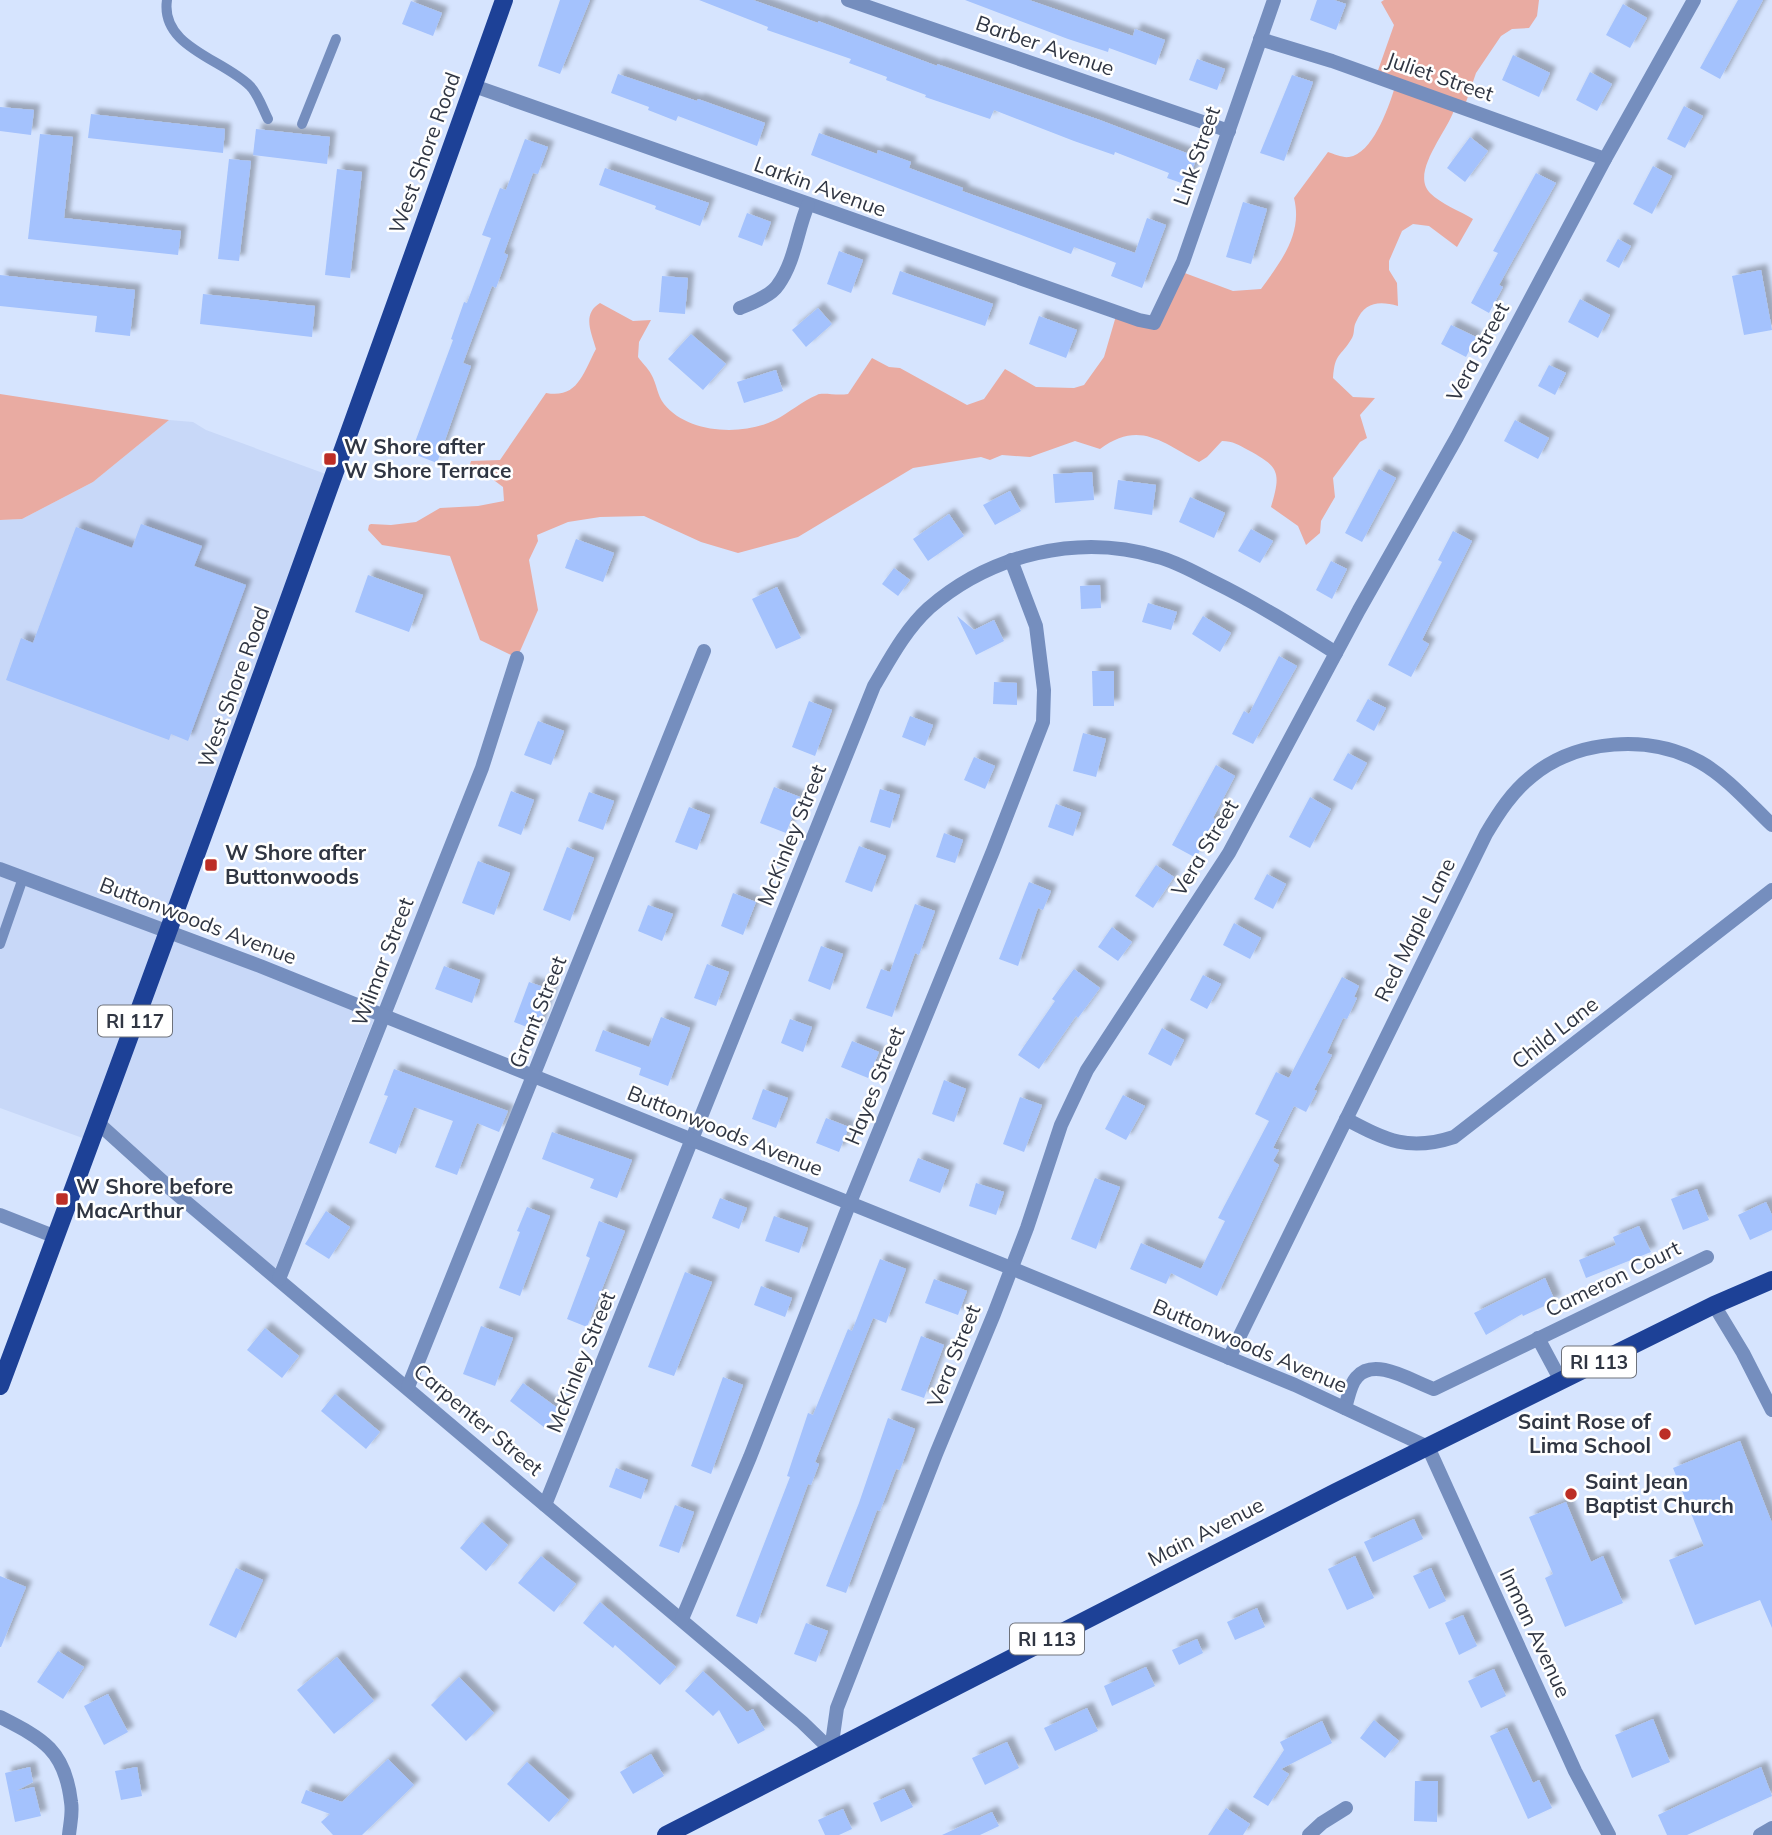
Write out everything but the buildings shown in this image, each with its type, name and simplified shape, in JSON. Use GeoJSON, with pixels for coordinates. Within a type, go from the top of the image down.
{"type":"FeatureCollection","features":[{"type":"Feature","properties":{"kind":"main road","name":"West Shore Road"},"geometry":{"type":"LineString","coordinates":[[0,1386],[169,932],[504,0]]}},
{"type":"Feature","properties":{"kind":"main road","name":"Main Avenue"},"geometry":{"type":"LineString","coordinates":[[666,1835],[687,1830],[831,1750],[1336,1492],[1714,1305],[1772,1280]]}},
{"type":"Feature","properties":{"kind":"street","name":"Barber Avenue"},"geometry":{"type":"LineString","coordinates":[[848,0],[1229,131]]}},
{"type":"Feature","properties":{"kind":"street","name":"Link Street"},"geometry":{"type":"LineString","coordinates":[[1154,323],[1183,262],[1274,0]]}},
{"type":"Feature","properties":{"kind":"street","name":"Vera Street"},"geometry":{"type":"LineString","coordinates":[[831,1750],[837,1708],[1011,1268],[1061,1125],[1087,1070],[1228,853],[1693,0]]}},
{"type":"Feature","properties":{"kind":"street","name":"Juliet Street"},"geometry":{"type":"LineString","coordinates":[[1260,39],[1332,61],[1605,159]]}},
{"type":"Feature","properties":{"kind":"street","name":"Larkin Avenue"},"geometry":{"type":"LineString","coordinates":[[474,86],[808,205],[1154,323]]}},
{"type":"Feature","properties":{"kind":"street"},"geometry":{"type":"LineString","coordinates":[[740,308],[778,287],[789,264],[808,205]]}},
{"type":"Feature","properties":{"kind":"street","name":"McKinley Street"},"geometry":{"type":"LineString","coordinates":[[545,1505],[874,686],[894,649],[927,610],[985,571],[1011,560],[1064,547],[1096,546],[1160,557],[1247,598],[1336,653]]}},
{"type":"Feature","properties":{"kind":"street","name":"Hayes Street"},"geometry":{"type":"LineString","coordinates":[[682,1619],[750,1457],[1042,722],[1044,690],[1036,626],[1011,560]]}},
{"type":"Feature","properties":{"kind":"street","name":"Grant Street"},"geometry":{"type":"LineString","coordinates":[[408,1387],[705,651]]}},
{"type":"Feature","properties":{"kind":"street","name":"Wilmar Street"},"geometry":{"type":"LineString","coordinates":[[279,1279],[482,768],[517,658]]}},
{"type":"Feature","properties":{"kind":"street","name":"Red Maple Lane"},"geometry":{"type":"LineString","coordinates":[[1229,1358],[1486,834],[1500,810],[1534,775],[1559,758],[1594,747],[1623,744],[1653,746],[1700,762],[1724,779],[1772,825]]}},
{"type":"Feature","properties":{"kind":"street","name":"Buttonwoods Avenue"},"geometry":{"type":"LineString","coordinates":[[0,869],[385,1017],[1011,1268],[1295,1385],[1428,1447]]}},
{"type":"Feature","properties":{"kind":"street","name":"Child Lane"},"geometry":{"type":"LineString","coordinates":[[1346,1119],[1400,1144],[1435,1143],[1454,1137],[1772,890]]}},
{"type":"Feature","properties":{"kind":"street","name":"Carpenter Street"},"geometry":{"type":"LineString","coordinates":[[98,1123],[172,1190],[682,1619],[831,1750]]}},
{"type":"Feature","properties":{"kind":"street"},"geometry":{"type":"LineString","coordinates":[[0,1215],[56,1237]]}},
{"type":"Feature","properties":{"kind":"street","name":"Cameron Court"},"geometry":{"type":"LineString","coordinates":[[1345,1408],[1356,1378],[1365,1371],[1377,1367],[1434,1389],[1707,1257]]}},
{"type":"Feature","properties":{"kind":"street"},"geometry":{"type":"LineString","coordinates":[[1714,1305],[1743,1353],[1772,1410]]}},
{"type":"Feature","properties":{"kind":"street","name":"Cameron Court"},"geometry":{"type":"LineString","coordinates":[[1538,1338],[1562,1381]]}},
{"type":"Feature","properties":{"kind":"street","name":"Inman Avenue"},"geometry":{"type":"LineString","coordinates":[[1428,1447],[1575,1771],[1609,1835]]}},
{"type":"Feature","properties":{"kind":"street"},"geometry":{"type":"LineString","coordinates":[[0,1717],[53,1750],[64,1769],[71,1801],[69,1835]]}},
{"type":"Feature","properties":{"kind":"street"},"geometry":{"type":"LineString","coordinates":[[1309,1835],[1346,1808]]}},
{"type":"Feature","properties":{"kind":"street"},"geometry":{"type":"LineString","coordinates":[[1760,1835],[1772,1828]]}},
{"type":"Feature","properties":{"kind":"lane"},"geometry":{"type":"LineString","coordinates":[[167,0],[165,13],[174,34],[251,86],[268,120]]}},
{"type":"Feature","properties":{"kind":"lane"},"geometry":{"type":"LineString","coordinates":[[302,124],[336,39]]}},
{"type":"Feature","properties":{"kind":"lane"},"geometry":{"type":"LineString","coordinates":[[0,944],[4,921],[23,878]]}},
{"type":"Feature","properties":{"kind":"shaded area"},"geometry":{"type":"Polygon","coordinates":[[[1539,0],[1537,16],[1529,28],[1512,29],[1501,36],[1476,73],[1465,105],[1454,110],[1427,164],[1425,185],[1430,193],[1473,219],[1457,247],[1429,226],[1413,224],[1402,231],[1389,261],[1389,270],[1397,283],[1398,306],[1379,303],[1368,306],[1360,315],[1352,338],[1337,359],[1333,378],[1353,397],[1375,398],[1360,415],[1367,438],[1360,442],[1333,478],[1335,497],[1321,521],[1320,533],[1306,545],[1298,526],[1271,507],[1277,479],[1272,467],[1239,445],[1222,441],[1199,462],[1162,441],[1139,435],[1114,440],[1100,449],[1075,441],[1030,457],[1002,455],[990,460],[981,457],[913,468],[798,537],[738,553],[701,542],[644,516],[600,517],[568,522],[537,535],[538,541],[529,560],[538,610],[517,658],[480,640],[450,556],[382,545],[368,530],[371,524],[416,522],[440,508],[478,506],[504,501],[503,487],[487,475],[468,471],[471,461],[500,460],[546,393],[565,392],[578,382],[596,349],[589,324],[591,312],[600,303],[633,321],[651,320],[639,342],[638,357],[651,374],[662,401],[674,414],[687,421],[716,429],[732,430],[762,425],[817,395],[848,394],[872,358],[889,367],[900,368],[967,405],[984,399],[1005,369],[1036,387],[1074,388],[1084,385],[1104,357],[1116,316],[1150,323],[1182,272],[1233,291],[1261,289],[1283,257],[1293,235],[1296,211],[1294,198],[1328,152],[1347,157],[1357,154],[1372,139],[1383,119],[1394,90],[1376,76],[1394,25],[1381,2],[1539,0]]]}},
{"type":"Feature","properties":{"kind":"shaded area"},"geometry":{"type":"Polygon","coordinates":[[[0,394],[169,420],[93,482],[22,519],[0,520],[0,394]]]}},
{"type":"Feature","properties":{"kind":"shaded area"},"geometry":{"type":"Polygon","coordinates":[[[169,420],[193,422],[206,430],[334,477],[173,935],[376,1014],[276,1267],[269,1272],[100,1128],[88,1140],[0,1108],[0,520],[22,519],[93,482],[169,420]]]}},
{"type":"Feature","properties":{"kind":"place","name":"W Shore after W Shore Terrace"},"geometry":{"type":"Point","coordinates":[330,459]}},
{"type":"Feature","properties":{"kind":"place","name":"W Shore after Buttonwoods"},"geometry":{"type":"Point","coordinates":[211,865]}},
{"type":"Feature","properties":{"kind":"place","name":"W Shore before MacArthur"},"geometry":{"type":"Point","coordinates":[62,1199]}},
{"type":"Feature","properties":{"kind":"place","name":"Saint Rose of Lima School"},"geometry":{"type":"Point","coordinates":[1665,1434]}},
{"type":"Feature","properties":{"kind":"place","name":"Saint Jean Baptist Church"},"geometry":{"type":"Point","coordinates":[1571,1494]}}]}
